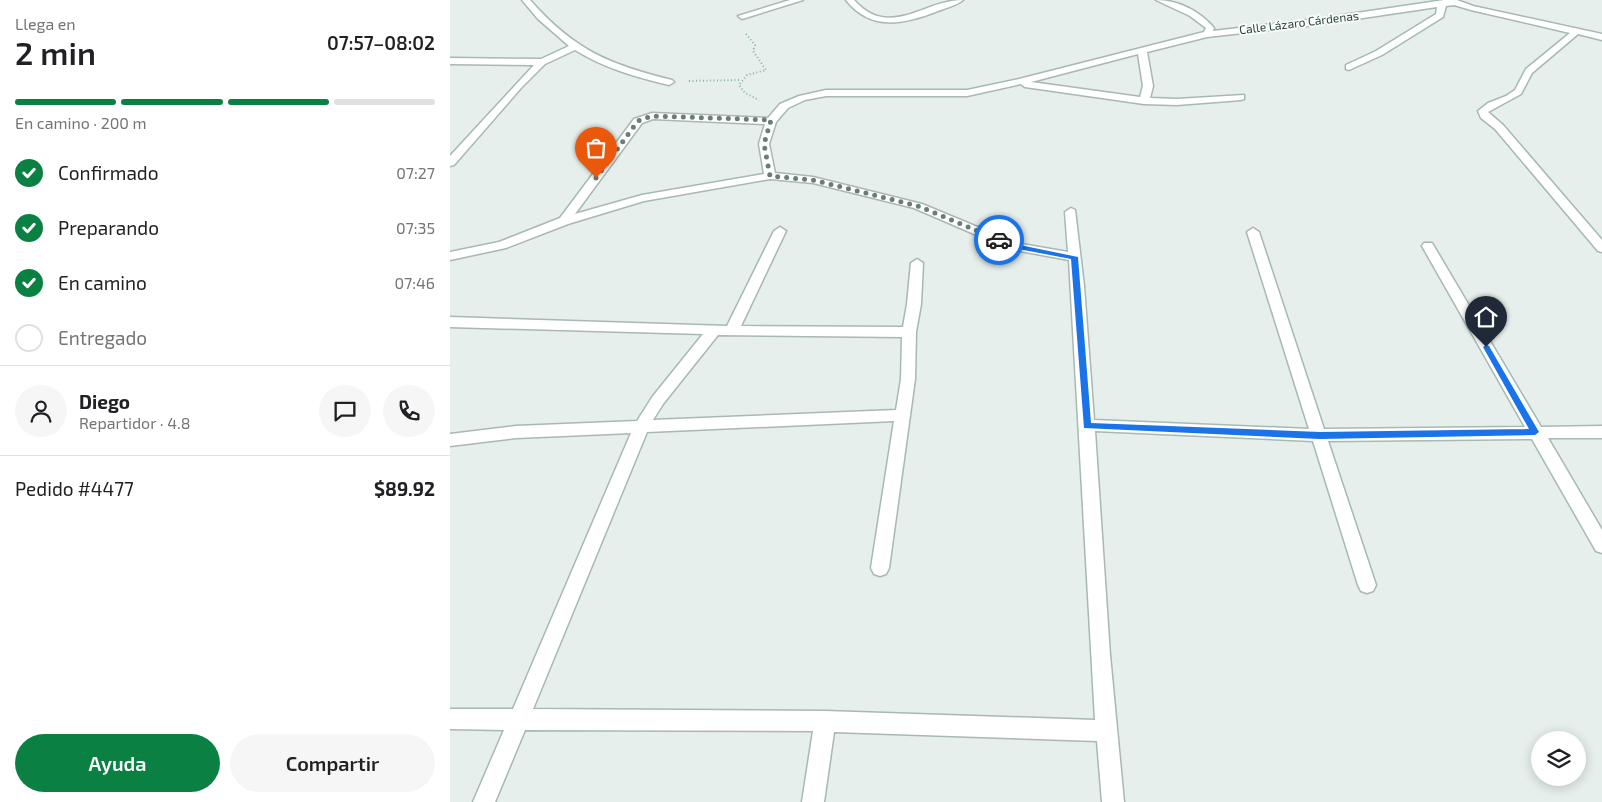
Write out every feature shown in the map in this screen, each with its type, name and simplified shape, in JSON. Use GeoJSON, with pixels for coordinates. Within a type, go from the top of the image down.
{"type":"FeatureCollection","features":[{"type":"Feature","properties":{"kind":"street"},"geometry":{"type":"LineString","coordinates":[[526,0],[538,16],[575,48],[611,67],[636,76],[669,82]]}},
{"type":"Feature","properties":{"kind":"street"},"geometry":{"type":"LineString","coordinates":[[742,16],[799,0]]}},
{"type":"Feature","properties":{"kind":"street"},"geometry":{"type":"LineString","coordinates":[[850,0],[855,8],[868,17],[880,20],[895,20],[920,14],[959,0]]}},
{"type":"Feature","properties":{"kind":"street"},"geometry":{"type":"LineString","coordinates":[[1160,0],[1180,7],[1203,20],[1210,28],[1207,34]]}},
{"type":"Feature","properties":{"kind":"street"},"geometry":{"type":"LineString","coordinates":[[1471,8],[1485,1]]}},
{"type":"Feature","properties":{"kind":"street"},"geometry":{"type":"LineString","coordinates":[[1349,67],[1379,53],[1440,15],[1448,2],[1602,37]]}},
{"type":"Feature","properties":{"kind":"street","name":"Calle Lázaro Cárdenas"},"geometry":{"type":"LineString","coordinates":[[784,106],[802,98],[826,93],[967,93],[1207,34],[1448,2]]}},
{"type":"Feature","properties":{"kind":"street"},"geometry":{"type":"LineString","coordinates":[[1592,35],[1602,24]]}},
{"type":"Feature","properties":{"kind":"street"},"geometry":{"type":"LineString","coordinates":[[1576,32],[1529,71],[1524,77],[1523,85],[1518,92],[1490,104],[1483,111],[1485,116],[1499,127],[1602,248]]}},
{"type":"Feature","properties":{"kind":"street"},"geometry":{"type":"LineString","coordinates":[[450,163],[518,86],[542,62],[575,48]]}},
{"type":"Feature","properties":{"kind":"street"},"geometry":{"type":"LineString","coordinates":[[1142,51],[1148,86],[1144,101]]}},
{"type":"Feature","properties":{"kind":"street"},"geometry":{"type":"LineString","coordinates":[[450,61],[542,62]]}},
{"type":"Feature","properties":{"kind":"street"},"geometry":{"type":"LineString","coordinates":[[1018,82],[1058,90],[1144,101],[1177,102],[1241,97]]}},
{"type":"Feature","properties":{"kind":"street"},"geometry":{"type":"LineString","coordinates":[[770,176],[764,144],[771,120],[784,106]]}},
{"type":"Feature","properties":{"kind":"street"},"geometry":{"type":"LineString","coordinates":[[564,221],[638,121],[644,118],[652,116],[771,120]]}},
{"type":"Feature","properties":{"kind":"street"},"geometry":{"type":"LineString","coordinates":[[450,256],[502,245],[564,221],[642,198],[770,176],[813,180],[918,206],[1013,246],[1075,257]]}},
{"type":"Feature","properties":{"kind":"street"},"geometry":{"type":"LineString","coordinates":[[1072,212],[1105,731],[1113,802]]}},
{"type":"Feature","properties":{"kind":"street"},"geometry":{"type":"LineString","coordinates":[[732,330],[780,231]]}},
{"type":"Feature","properties":{"kind":"street"},"geometry":{"type":"LineString","coordinates":[[1253,232],[1367,585]]}},
{"type":"Feature","properties":{"kind":"street"},"geometry":{"type":"LineString","coordinates":[[1428,246],[1602,546]]}},
{"type":"Feature","properties":{"kind":"street"},"geometry":{"type":"LineString","coordinates":[[880,568],[908,380],[909,332],[914,304],[917,263]]}},
{"type":"Feature","properties":{"kind":"street"},"geometry":{"type":"LineString","coordinates":[[450,322],[714,330],[909,332]]}},
{"type":"Feature","properties":{"kind":"street"},"geometry":{"type":"LineString","coordinates":[[484,802],[641,428],[658,400],[714,330]]}},
{"type":"Feature","properties":{"kind":"street"},"geometry":{"type":"LineString","coordinates":[[450,440],[516,432],[903,415]]}},
{"type":"Feature","properties":{"kind":"street"},"geometry":{"type":"LineString","coordinates":[[1087,426],[1320,435],[1602,432]]}},
{"type":"Feature","properties":{"kind":"street"},"geometry":{"type":"LineString","coordinates":[[450,719],[825,721],[1105,731]]}},
{"type":"Feature","properties":{"kind":"street"},"geometry":{"type":"LineString","coordinates":[[813,802],[825,721]]}},
{"type":"Feature","properties":{"kind":"path"},"geometry":{"type":"LineString","coordinates":[[742,16],[738,21],[742,30],[755,44],[753,51],[766,70],[746,74],[739,85],[745,92],[758,100],[784,106]]}},
{"type":"Feature","properties":{"kind":"path"},"geometry":{"type":"LineString","coordinates":[[669,82],[741,80]]}},
{"type":"Feature","properties":{"kind":"way so far"},"geometry":{"type":"LineString","coordinates":[[596,178],[638,121],[644,118],[652,116],[771,120],[764,144],[770,176],[813,180],[918,206],[999,240]]}},
{"type":"Feature","properties":{"kind":"route"},"geometry":{"type":"LineString","coordinates":[[999,240],[1013,246],[1075,257],[1087,426],[1320,435],[1535,432],[1486,347]]}}]}
